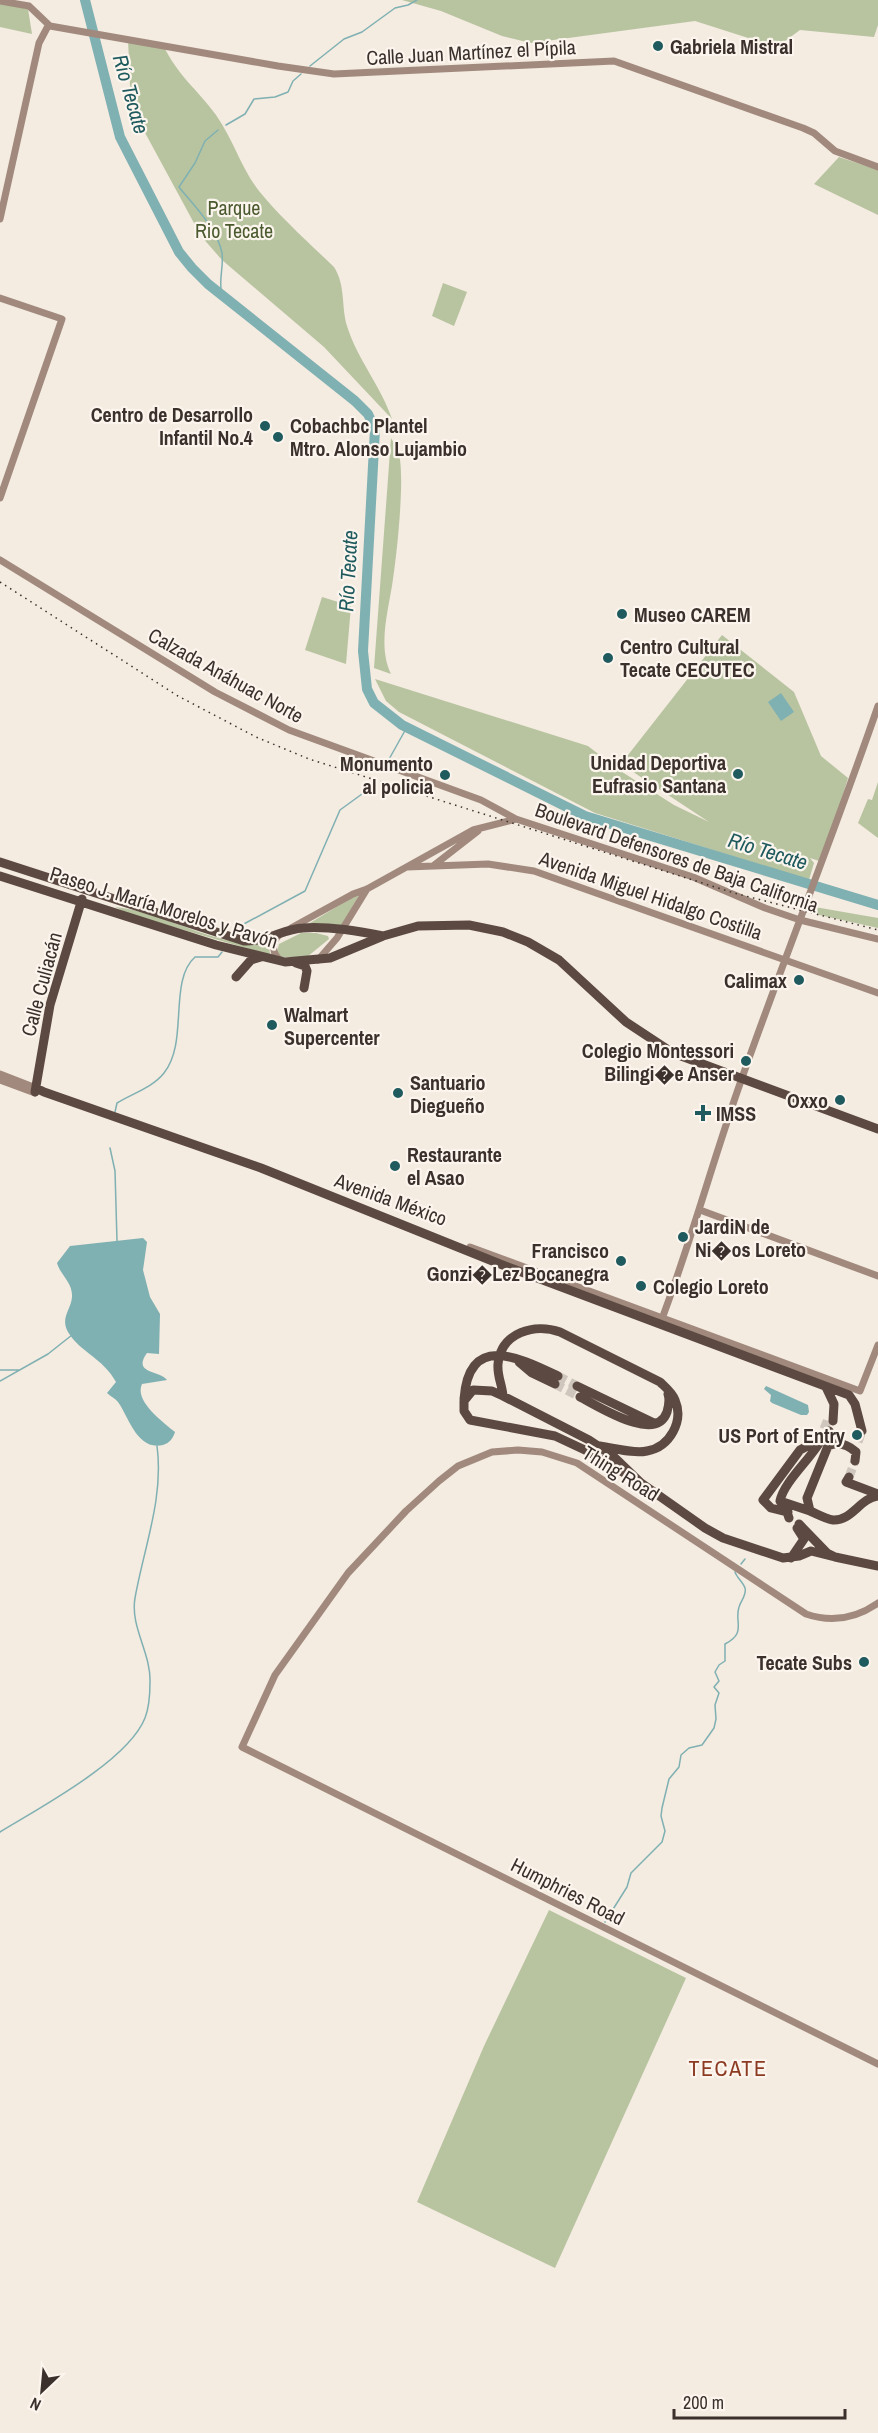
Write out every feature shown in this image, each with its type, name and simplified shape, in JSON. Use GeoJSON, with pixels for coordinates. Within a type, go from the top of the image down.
{"type":"FeatureCollection","features":[{"type":"Feature","properties":{"kind":"highway","name":"Paseo J. María Morelos y Pavón"},"geometry":{"type":"LineString","coordinates":[[0,862],[84,891],[244,940],[259,940],[302,928],[342,930],[383,936]]}},
{"type":"Feature","properties":{"kind":"highway","name":"Paseo J. María Morelos y Pavón"},"geometry":{"type":"LineString","coordinates":[[0,876],[81,903],[282,962],[293,963],[341,955],[383,936]]}},
{"type":"Feature","properties":{"kind":"highway","name":"Calle Culiacán"},"geometry":{"type":"LineString","coordinates":[[38,1091],[50,1005],[84,891]]}},
{"type":"Feature","properties":{"kind":"highway"},"geometry":{"type":"LineString","coordinates":[[383,936],[418,926],[449,925],[483,927],[517,937],[559,960],[620,1017],[661,1047],[676,1055],[878,1129]]}},
{"type":"Feature","properties":{"kind":"highway"},"geometry":{"type":"LineString","coordinates":[[236,977],[245,965],[261,957]]}},
{"type":"Feature","properties":{"kind":"highway"},"geometry":{"type":"LineString","coordinates":[[293,963],[305,966],[307,971],[304,988]]}},
{"type":"Feature","properties":{"kind":"highway","name":"Avenida México"},"geometry":{"type":"LineString","coordinates":[[38,1091],[261,1168],[430,1236],[661,1321],[849,1395],[859,1430]]}},
{"type":"Feature","properties":{"kind":"highway"},"geometry":{"type":"LineString","coordinates":[[503,1396],[498,1379],[500,1355],[505,1345],[523,1331],[548,1328],[660,1382],[675,1399],[676,1424],[666,1442],[657,1448],[643,1452],[597,1445]]}},
{"type":"Feature","properties":{"kind":"highway"},"geometry":{"type":"LineString","coordinates":[[557,1380],[532,1372],[515,1358],[490,1355],[477,1364],[465,1388],[464,1411],[470,1420],[555,1436],[587,1450],[723,1538],[775,1557],[791,1558],[812,1551],[878,1566]]}},
{"type":"Feature","properties":{"kind":"highway"},"geometry":{"type":"LineString","coordinates":[[577,1386],[656,1424]]}},
{"type":"Feature","properties":{"kind":"highway"},"geometry":{"type":"LineString","coordinates":[[826,1387],[831,1420]]}},
{"type":"Feature","properties":{"kind":"highway"},"geometry":{"type":"LineString","coordinates":[[580,1397],[633,1422],[656,1424],[661,1422],[668,1411],[670,1401],[667,1388]]}},
{"type":"Feature","properties":{"kind":"highway"},"geometry":{"type":"LineString","coordinates":[[464,1401],[473,1390],[492,1391],[503,1396],[597,1445],[613,1456],[641,1483]]}},
{"type":"Feature","properties":{"kind":"highway"},"geometry":{"type":"LineString","coordinates":[[826,1432],[816,1450],[784,1491],[780,1501],[789,1515],[771,1508],[763,1500],[800,1450],[826,1432]]}},
{"type":"Feature","properties":{"kind":"highway"},"geometry":{"type":"LineString","coordinates":[[810,1511],[807,1498],[824,1452],[832,1444],[853,1443],[856,1452],[855,1461]]}},
{"type":"Feature","properties":{"kind":"highway"},"geometry":{"type":"LineString","coordinates":[[849,1477],[846,1482],[878,1495]]}},
{"type":"Feature","properties":{"kind":"highway"},"geometry":{"type":"LineString","coordinates":[[780,1501],[831,1520],[848,1516],[869,1498],[878,1495]]}},
{"type":"Feature","properties":{"kind":"highway"},"geometry":{"type":"LineString","coordinates":[[791,1558],[804,1539],[798,1525],[827,1553],[835,1557]]}},
{"type":"Feature","properties":{"kind":"street"},"geometry":{"type":"LineString","coordinates":[[0,1],[29,6],[48,26],[39,43],[0,219]]}},
{"type":"Feature","properties":{"kind":"street","name":"Calle Juan Martínez el Pípila"},"geometry":{"type":"LineString","coordinates":[[48,26],[334,74],[614,61],[803,128],[814,133],[835,151],[878,167]]}},
{"type":"Feature","properties":{"kind":"street"},"geometry":{"type":"LineString","coordinates":[[0,298],[62,319],[0,498]]}},
{"type":"Feature","properties":{"kind":"street","name":"Calzada Anáhuac Norte"},"geometry":{"type":"LineString","coordinates":[[0,560],[215,693],[272,722],[316,741],[481,800],[516,819]]}},
{"type":"Feature","properties":{"kind":"street"},"geometry":{"type":"LineString","coordinates":[[878,706],[838,822],[815,876],[742,1079],[661,1321],[860,1391],[878,1345]]}},
{"type":"Feature","properties":{"kind":"street","name":"Boulevard Defensores de Baja California"},"geometry":{"type":"LineString","coordinates":[[278,936],[463,835],[516,819],[693,877],[765,908],[800,920],[878,937]]}},
{"type":"Feature","properties":{"kind":"street","name":"Boulevard Defensores de Baja California"},"geometry":{"type":"LineString","coordinates":[[433,866],[482,828]]}},
{"type":"Feature","properties":{"kind":"street","name":"Avenida Miguel Hidalgo Costilla"},"geometry":{"type":"LineString","coordinates":[[407,867],[488,864],[534,871],[878,993]]}},
{"type":"Feature","properties":{"kind":"street","name":"Boulevard Defensores de Baja California"},"geometry":{"type":"LineString","coordinates":[[318,960],[342,930],[367,889]]}},
{"type":"Feature","properties":{"kind":"street"},"geometry":{"type":"LineString","coordinates":[[278,936],[273,947],[276,957],[282,962]]}},
{"type":"Feature","properties":{"kind":"street","name":"Avenida México"},"geometry":{"type":"LineString","coordinates":[[0,1074],[38,1091]]}},
{"type":"Feature","properties":{"kind":"street","name":"Avenida México"},"geometry":{"type":"LineString","coordinates":[[0,1080],[38,1091]]}},
{"type":"Feature","properties":{"kind":"street"},"geometry":{"type":"LineString","coordinates":[[700,1210],[878,1276]]}},
{"type":"Feature","properties":{"kind":"street","name":"Thing Road"},"geometry":{"type":"LineString","coordinates":[[242,1747],[275,1675],[363,1555],[439,1481],[458,1466],[492,1452],[518,1450],[542,1452],[577,1462],[806,1614],[824,1619],[843,1619],[864,1612],[878,1603]]}},
{"type":"Feature","properties":{"kind":"street","name":"Humphries Road"},"geometry":{"type":"LineString","coordinates":[[242,1747],[878,2064]]}},
{"type":"Feature","properties":{"kind":"green space"},"geometry":{"type":"Polygon","coordinates":[[[402,0],[878,0],[878,25],[874,37],[800,30],[777,47],[695,21],[531,43],[502,36],[441,11],[402,0]]]}},
{"type":"Feature","properties":{"kind":"green space"},"geometry":{"type":"Polygon","coordinates":[[[0,3],[28,9],[32,34],[0,27],[0,3]]]}},
{"type":"Feature","properties":{"kind":"green space","name":"Parque Rio Tecate"},"geometry":{"type":"Polygon","coordinates":[[[128,39],[163,45],[181,74],[216,115],[259,191],[286,221],[334,267],[342,289],[345,319],[351,338],[382,395],[392,419],[324,347],[222,260],[201,236],[143,129],[130,86],[128,39]]]}},
{"type":"Feature","properties":{"kind":"green space"},"geometry":{"type":"Polygon","coordinates":[[[839,157],[878,170],[878,215],[814,184],[839,157]]]}},
{"type":"Feature","properties":{"kind":"green space"},"geometry":{"type":"Polygon","coordinates":[[[443,283],[467,292],[454,326],[432,316],[443,283]]]}},
{"type":"Feature","properties":{"kind":"green space"},"geometry":{"type":"Polygon","coordinates":[[[391,438],[399,455],[401,480],[400,516],[384,639],[391,674],[374,668],[391,438]]]}},
{"type":"Feature","properties":{"kind":"green space"},"geometry":{"type":"Polygon","coordinates":[[[322,597],[351,606],[346,664],[305,650],[322,597]]]}},
{"type":"Feature","properties":{"kind":"green space","name":"Unidad Deportiva Eufrasio Santana"},"geometry":{"type":"Polygon","coordinates":[[[722,635],[794,692],[821,756],[848,778],[835,821],[819,861],[713,825],[810,858],[814,863],[809,880],[595,813],[399,712],[386,701],[375,679],[588,746],[619,770],[674,805],[709,822],[621,764],[722,635]]]}},
{"type":"Feature","properties":{"kind":"green space"},"geometry":{"type":"Polygon","coordinates":[[[878,782],[878,838],[858,823],[868,799],[872,800],[878,782]]]}},
{"type":"Feature","properties":{"kind":"green space"},"geometry":{"type":"Polygon","coordinates":[[[361,892],[340,928],[305,926],[361,892]]]}},
{"type":"Feature","properties":{"kind":"green space"},"geometry":{"type":"Polygon","coordinates":[[[809,906],[878,918],[878,928],[815,914],[809,910],[809,906]]]}},
{"type":"Feature","properties":{"kind":"green space"},"geometry":{"type":"Polygon","coordinates":[[[115,907],[135,910],[230,941],[269,944],[270,955],[129,914],[115,907]]]}},
{"type":"Feature","properties":{"kind":"green space"},"geometry":{"type":"Polygon","coordinates":[[[301,933],[316,933],[328,936],[329,939],[307,957],[281,957],[277,952],[279,944],[301,933]]]}},
{"type":"Feature","properties":{"kind":"green space"},"geometry":{"type":"Polygon","coordinates":[[[549,1910],[686,1978],[555,2268],[417,2202],[484,2046],[549,1910]]]}},
{"type":"Feature","properties":{"kind":"water"},"geometry":{"type":"Polygon","coordinates":[[[781,693],[794,712],[781,721],[768,702],[781,693]]]}},
{"type":"Feature","properties":{"kind":"water"},"geometry":{"type":"Polygon","coordinates":[[[143,1238],[147,1242],[143,1270],[150,1297],[160,1314],[159,1354],[147,1353],[143,1365],[148,1371],[167,1380],[142,1384],[141,1391],[151,1411],[175,1432],[171,1440],[163,1445],[147,1443],[140,1438],[118,1402],[107,1393],[116,1382],[111,1374],[68,1332],[65,1318],[72,1292],[57,1263],[70,1246],[143,1238]]]}},
{"type":"Feature","properties":{"kind":"water"},"geometry":{"type":"Polygon","coordinates":[[[766,1386],[808,1405],[809,1412],[807,1415],[801,1415],[772,1403],[771,1395],[764,1389],[766,1386]]]}},
{"type":"Feature","properties":{"kind":"waterway","name":"Río Tecate"},"geometry":{"type":"LineString","coordinates":[[85,0],[120,137],[179,252],[208,284],[355,401],[368,414],[375,429],[363,651],[367,689],[374,703],[402,725],[585,816],[878,905]]}},
{"type":"Feature","properties":{"kind":"waterway"},"geometry":{"type":"LineString","coordinates":[[310,66],[344,39],[362,32],[395,8],[417,0]]}},
{"type":"Feature","properties":{"kind":"waterway"},"geometry":{"type":"LineString","coordinates":[[226,125],[245,114],[254,99],[275,97],[288,92],[293,81],[301,74]]}},
{"type":"Feature","properties":{"kind":"waterway"},"geometry":{"type":"LineString","coordinates":[[218,130],[205,141],[195,163],[179,187],[204,218],[219,244],[222,253],[222,295]]}},
{"type":"Feature","properties":{"kind":"waterway"},"geometry":{"type":"LineString","coordinates":[[388,761],[407,727]]}},
{"type":"Feature","properties":{"kind":"waterway"},"geometry":{"type":"LineString","coordinates":[[238,931],[242,925],[305,891],[340,810],[373,786]]}},
{"type":"Feature","properties":{"kind":"waterway"},"geometry":{"type":"LineString","coordinates":[[115,1112],[117,1103],[154,1083],[164,1073],[171,1060],[176,1045],[182,981],[187,968],[195,957],[218,957],[222,952]]}},
{"type":"Feature","properties":{"kind":"waterway"},"geometry":{"type":"LineString","coordinates":[[110,1148],[115,1171],[117,1241]]}},
{"type":"Feature","properties":{"kind":"waterway"},"geometry":{"type":"LineString","coordinates":[[0,1381],[48,1354],[72,1335]]}},
{"type":"Feature","properties":{"kind":"waterway"},"geometry":{"type":"LineString","coordinates":[[0,1370],[20,1370]]}},
{"type":"Feature","properties":{"kind":"waterway"},"geometry":{"type":"LineString","coordinates":[[0,1832],[59,1797],[102,1767],[121,1751],[145,1718],[149,1696],[149,1671],[134,1609],[158,1485],[157,1446]]}},
{"type":"Feature","properties":{"kind":"waterway"},"geometry":{"type":"LineString","coordinates":[[741,1564],[745,1559]]}},
{"type":"Feature","properties":{"kind":"waterway"},"geometry":{"type":"LineString","coordinates":[[605,1922],[627,1887],[631,1873],[662,1842],[665,1831],[661,1816],[662,1808],[669,1779],[679,1767],[681,1755],[689,1748],[702,1745],[714,1728],[715,1705],[719,1693],[714,1687],[719,1681],[715,1672],[725,1661],[725,1644],[732,1640],[738,1631],[738,1612],[745,1593],[744,1586],[735,1572]]}},
{"type":"Feature","properties":{"kind":"tunnel"},"geometry":{"type":"LineString","coordinates":[[558,1376],[577,1386]]}},
{"type":"Feature","properties":{"kind":"tunnel"},"geometry":{"type":"LineString","coordinates":[[555,1384],[580,1397]]}},
{"type":"Feature","properties":{"kind":"tunnel"},"geometry":{"type":"LineString","coordinates":[[824,1429],[828,1419]]}},
{"type":"Feature","properties":{"kind":"tunnel"},"geometry":{"type":"LineString","coordinates":[[858,1442],[862,1431]]}},
{"type":"Feature","properties":{"kind":"tunnel"},"geometry":{"type":"LineString","coordinates":[[849,1477],[855,1461]]}},
{"type":"Feature","properties":{"kind":"railway"},"geometry":{"type":"LineString","coordinates":[[0,582],[178,696],[256,737],[309,759],[734,893],[878,930]]}},
{"type":"Feature","properties":{"kind":"place","name":"Gabriela Mistral"},"geometry":{"type":"Point","coordinates":[658,46]}},
{"type":"Feature","properties":{"kind":"place","name":"Centro de Desarrollo Infantil No.4"},"geometry":{"type":"Point","coordinates":[265,426]}},
{"type":"Feature","properties":{"kind":"place","name":"Cobachbc Plantel Mtro. Alonso Lujambio"},"geometry":{"type":"Point","coordinates":[278,437]}},
{"type":"Feature","properties":{"kind":"place","name":"Museo CAREM"},"geometry":{"type":"Point","coordinates":[622,614]}},
{"type":"Feature","properties":{"kind":"place","name":"Centro Cultural Tecate CECUTEC"},"geometry":{"type":"Point","coordinates":[608,658]}},
{"type":"Feature","properties":{"kind":"place","name":"Unidad Deportiva Eufrasio Santana"},"geometry":{"type":"Point","coordinates":[738,774]}},
{"type":"Feature","properties":{"kind":"place","name":"Monumento al policia"},"geometry":{"type":"Point","coordinates":[445,775]}},
{"type":"Feature","properties":{"kind":"place","name":"Calimax"},"geometry":{"type":"Point","coordinates":[799,980]}},
{"type":"Feature","properties":{"kind":"place","name":"Walmart Supercenter"},"geometry":{"type":"Point","coordinates":[272,1025]}},
{"type":"Feature","properties":{"kind":"place","name":"Colegio Montessori Bilingi�e Anser"},"geometry":{"type":"Point","coordinates":[746,1061]}},
{"type":"Feature","properties":{"kind":"place","name":"Santuario Diegueño"},"geometry":{"type":"Point","coordinates":[398,1093]}},
{"type":"Feature","properties":{"kind":"place","name":"Oxxo"},"geometry":{"type":"Point","coordinates":[840,1100]}},
{"type":"Feature","properties":{"kind":"place","name":"IMSS"},"geometry":{"type":"Point","coordinates":[703,1113]}},
{"type":"Feature","properties":{"kind":"place","name":"Restaurante el Asao"},"geometry":{"type":"Point","coordinates":[395,1166]}},
{"type":"Feature","properties":{"kind":"place","name":"JardiN de Ni�os Loreto"},"geometry":{"type":"Point","coordinates":[683,1237]}},
{"type":"Feature","properties":{"kind":"place","name":"Francisco Gonzi�Lez Bocanegra"},"geometry":{"type":"Point","coordinates":[621,1261]}},
{"type":"Feature","properties":{"kind":"place","name":"Colegio Loreto"},"geometry":{"type":"Point","coordinates":[641,1286]}},
{"type":"Feature","properties":{"kind":"place","name":"US Port of Entry"},"geometry":{"type":"Point","coordinates":[857,1435]}},
{"type":"Feature","properties":{"kind":"place","name":"Tecate Subs"},"geometry":{"type":"Point","coordinates":[864,1662]}},
{"type":"Feature","properties":{"kind":"district","name":"TECATE"},"geometry":{"type":"Point","coordinates":[728,2068]}}]}
